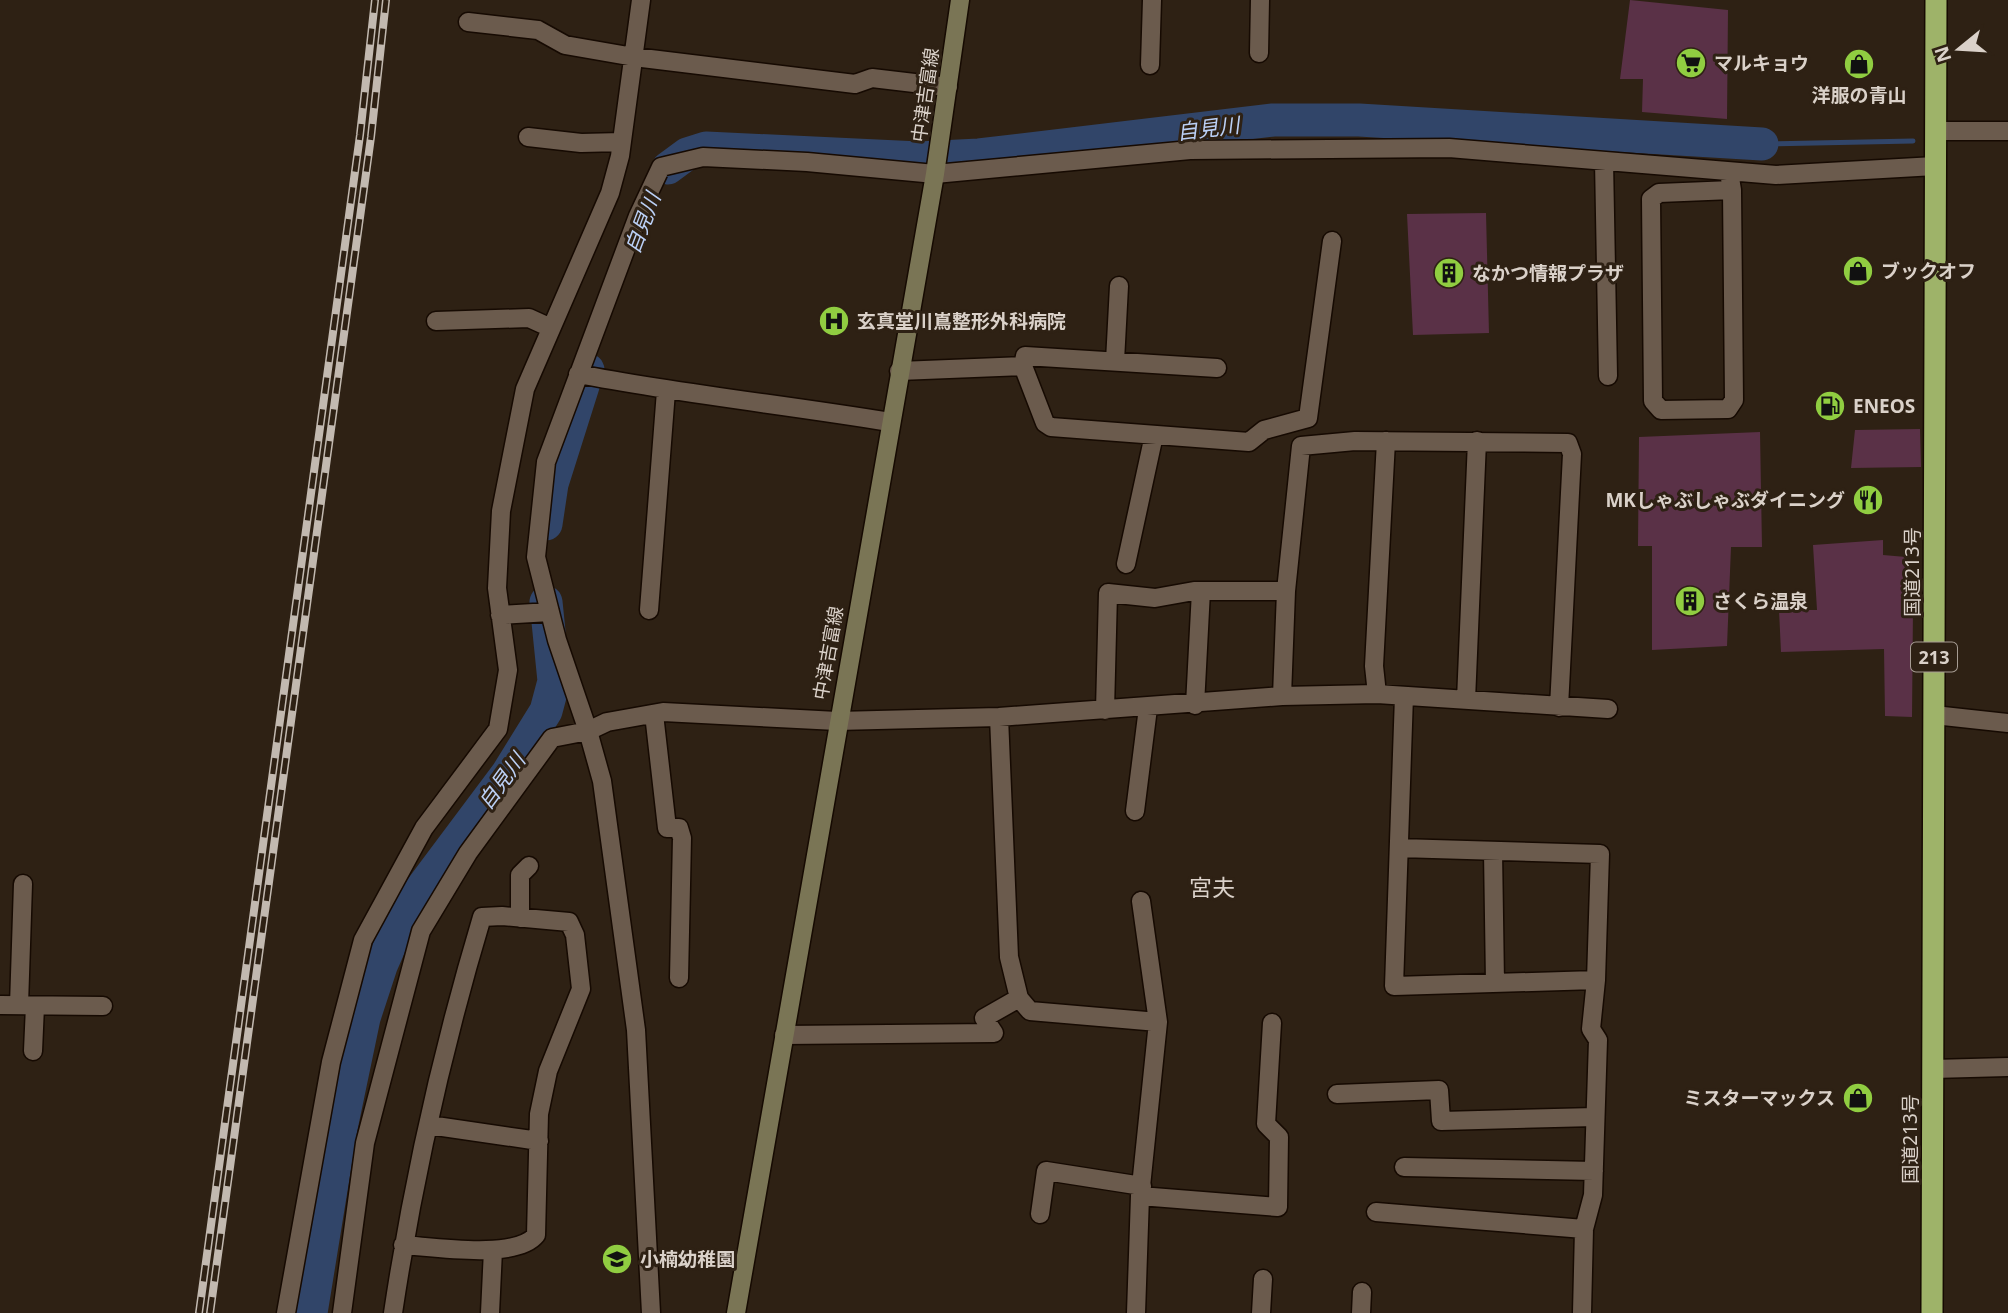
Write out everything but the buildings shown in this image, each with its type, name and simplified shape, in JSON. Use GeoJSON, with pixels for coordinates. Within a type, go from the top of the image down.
{"type":"FeatureCollection","features":[{"type":"Feature","properties":{"kind":"highway","name":"国道213号"},"geometry":{"type":"LineString","coordinates":[[1933,1313],[1936,0]]}},
{"type":"Feature","properties":{"kind":"main road","name":"中津吉富線"},"geometry":{"type":"LineString","coordinates":[[736,1313],[837,721],[935,174],[960,0]]}},
{"type":"Feature","properties":{"kind":"street"},"geometry":{"type":"LineString","coordinates":[[286,1313],[331,1062],[363,940],[424,828],[498,729],[508,670],[497,588],[501,511],[525,389],[610,193],[622,142],[641,0]]}},
{"type":"Feature","properties":{"kind":"street"},"geometry":{"type":"LineString","coordinates":[[1150,65],[1152,0]]}},
{"type":"Feature","properties":{"kind":"street"},"geometry":{"type":"LineString","coordinates":[[1259,0],[1259,53]]}},
{"type":"Feature","properties":{"kind":"street"},"geometry":{"type":"LineString","coordinates":[[468,22],[538,30],[565,45],[634,57],[855,84],[872,78],[948,87]]}},
{"type":"Feature","properties":{"kind":"street"},"geometry":{"type":"LineString","coordinates":[[1935,131],[2008,131]]}},
{"type":"Feature","properties":{"kind":"street"},"geometry":{"type":"LineString","coordinates":[[528,137],[581,143],[622,142]]}},
{"type":"Feature","properties":{"kind":"street"},"geometry":{"type":"LineString","coordinates":[[652,1313],[636,1030],[602,781],[550,612],[536,557],[546,462],[638,216],[661,167],[703,157],[807,162],[935,174],[1190,150],[1448,148],[1604,161],[1730,181]]}},
{"type":"Feature","properties":{"kind":"street"},"geometry":{"type":"LineString","coordinates":[[1604,161],[1608,376]]}},
{"type":"Feature","properties":{"kind":"street"},"geometry":{"type":"LineString","coordinates":[[1730,181],[1734,400],[1728,409],[1661,410],[1653,401],[1651,199],[1658,193],[1730,181],[1787,174],[1935,166]]}},
{"type":"Feature","properties":{"kind":"street"},"geometry":{"type":"LineString","coordinates":[[1217,368],[1025,356],[1023,366],[1045,423],[1051,427],[1249,442],[1264,430],[1308,418],[1332,241]]}},
{"type":"Feature","properties":{"kind":"street"},"geometry":{"type":"LineString","coordinates":[[1115,361],[1119,286]]}},
{"type":"Feature","properties":{"kind":"street"},"geometry":{"type":"LineString","coordinates":[[436,321],[529,318],[551,328]]}},
{"type":"Feature","properties":{"kind":"street"},"geometry":{"type":"LineString","coordinates":[[900,371],[1023,366]]}},
{"type":"Feature","properties":{"kind":"street"},"geometry":{"type":"LineString","coordinates":[[578,374],[666,391],[733,397],[890,422]]}},
{"type":"Feature","properties":{"kind":"street"},"geometry":{"type":"LineString","coordinates":[[649,610],[666,391]]}},
{"type":"Feature","properties":{"kind":"street"},"geometry":{"type":"LineString","coordinates":[[1126,564],[1154,435]]}},
{"type":"Feature","properties":{"kind":"street"},"geometry":{"type":"LineString","coordinates":[[1377,694],[1374,666],[1385,441]]}},
{"type":"Feature","properties":{"kind":"street"},"geometry":{"type":"LineString","coordinates":[[1282,696],[1286,591],[1301,446],[1385,441],[1568,443],[1572,454],[1559,707]]}},
{"type":"Feature","properties":{"kind":"street"},"geometry":{"type":"LineString","coordinates":[[1465,700],[1477,441]]}},
{"type":"Feature","properties":{"kind":"street"},"geometry":{"type":"LineString","coordinates":[[1105,710],[1108,593],[1155,598],[1201,591],[1286,591]]}},
{"type":"Feature","properties":{"kind":"street"},"geometry":{"type":"LineString","coordinates":[[1195,705],[1201,591]]}},
{"type":"Feature","properties":{"kind":"street"},"geometry":{"type":"LineString","coordinates":[[500,615],[550,612]]}},
{"type":"Feature","properties":{"kind":"street"},"geometry":{"type":"LineString","coordinates":[[342,1313],[365,1143],[421,932],[468,853],[552,738],[588,731],[607,722],[654,714],[734,713],[837,721],[999,717],[1195,705],[1282,696],[1377,694],[1608,709]]}},
{"type":"Feature","properties":{"kind":"street"},"geometry":{"type":"LineString","coordinates":[[1404,696],[1394,986],[1596,981]]}},
{"type":"Feature","properties":{"kind":"street"},"geometry":{"type":"LineString","coordinates":[[1135,811],[1148,708]]}},
{"type":"Feature","properties":{"kind":"street"},"geometry":{"type":"LineString","coordinates":[[654,714],[667,828],[679,828],[682,838],[678,978]]}},
{"type":"Feature","properties":{"kind":"street"},"geometry":{"type":"LineString","coordinates":[[1934,715],[2008,723]]}},
{"type":"Feature","properties":{"kind":"street"},"geometry":{"type":"LineString","coordinates":[[999,717],[1009,957],[1019,998],[1030,1011],[1158,1022]]}},
{"type":"Feature","properties":{"kind":"street"},"geometry":{"type":"LineString","coordinates":[[1399,848],[1601,854],[1596,981],[1591,1029],[1598,1040],[1594,1171],[1593,1195],[1584,1229],[1582,1313]]}},
{"type":"Feature","properties":{"kind":"street"},"geometry":{"type":"LineString","coordinates":[[1493,851],[1495,983]]}},
{"type":"Feature","properties":{"kind":"street"},"geometry":{"type":"LineString","coordinates":[[520,918],[520,875],[529,866]]}},
{"type":"Feature","properties":{"kind":"street"},"geometry":{"type":"LineString","coordinates":[[23,884],[27,1005],[33,1051]]}},
{"type":"Feature","properties":{"kind":"street"},"geometry":{"type":"LineString","coordinates":[[1136,1313],[1141,1191],[1158,1022],[1141,901]]}},
{"type":"Feature","properties":{"kind":"street"},"geometry":{"type":"LineString","coordinates":[[393,1313],[403,1245],[455,1006],[482,917],[569,922],[575,935],[581,989],[548,1071],[539,1114],[536,1235],[530,1242],[493,1250],[403,1245]]}},
{"type":"Feature","properties":{"kind":"street"},"geometry":{"type":"LineString","coordinates":[[784,1035],[994,1033],[984,1018],[1019,998]]}},
{"type":"Feature","properties":{"kind":"street"},"geometry":{"type":"LineString","coordinates":[[0,1005],[103,1006]]}},
{"type":"Feature","properties":{"kind":"street"},"geometry":{"type":"LineString","coordinates":[[1040,1214],[1046,1171],[1141,1191],[1278,1207],[1279,1137],[1266,1124],[1272,1023]]}},
{"type":"Feature","properties":{"kind":"street"},"geometry":{"type":"LineString","coordinates":[[1933,1069],[2008,1067]]}},
{"type":"Feature","properties":{"kind":"street"},"geometry":{"type":"LineString","coordinates":[[1337,1094],[1439,1090],[1441,1121],[1595,1117]]}},
{"type":"Feature","properties":{"kind":"street"},"geometry":{"type":"LineString","coordinates":[[429,1125],[539,1141]]}},
{"type":"Feature","properties":{"kind":"street"},"geometry":{"type":"LineString","coordinates":[[1404,1167],[1594,1171]]}},
{"type":"Feature","properties":{"kind":"street"},"geometry":{"type":"LineString","coordinates":[[1376,1212],[1584,1229]]}},
{"type":"Feature","properties":{"kind":"street"},"geometry":{"type":"LineString","coordinates":[[489,1313],[493,1250]]}},
{"type":"Feature","properties":{"kind":"street"},"geometry":{"type":"LineString","coordinates":[[1261,1313],[1263,1279]]}},
{"type":"Feature","properties":{"kind":"street"},"geometry":{"type":"LineString","coordinates":[[1361,1313],[1362,1292]]}},
{"type":"Feature","properties":{"kind":"waterway","name":"自見川"},"geometry":{"type":"LineString","coordinates":[[668,168],[687,154],[706,148],[919,158],[979,155],[1273,120],[1359,120],[1762,144]]}},
{"type":"Feature","properties":{"kind":"waterway"},"geometry":{"type":"LineString","coordinates":[[1762,144],[1913,141]]}},
{"type":"Feature","properties":{"kind":"waterway","name":"自見川"},"geometry":{"type":"LineString","coordinates":[[546,524],[552,484],[588,370]]}},
{"type":"Feature","properties":{"kind":"waterway","name":"自見川"},"geometry":{"type":"LineString","coordinates":[[311,1313],[341,1128],[364,1018],[381,966],[400,922],[415,897],[507,774],[546,711],[554,681],[546,602]]}},
{"type":"Feature","properties":{"kind":"railway"},"geometry":{"type":"LineString","coordinates":[[199,1313],[360,135],[375,0]]}},
{"type":"Feature","properties":{"kind":"railway"},"geometry":{"type":"LineString","coordinates":[[210,1313],[371,137],[386,0]]}},
{"type":"Feature","properties":{"kind":"place","name":"マルキョウ"},"geometry":{"type":"Point","coordinates":[1691,63]}},
{"type":"Feature","properties":{"kind":"place","name":"洋服の青山"},"geometry":{"type":"Point","coordinates":[1859,64]}},
{"type":"Feature","properties":{"kind":"place","name":"ブックオフ"},"geometry":{"type":"Point","coordinates":[1858,271]}},
{"type":"Feature","properties":{"kind":"place","name":"なかつ情報プラザ"},"geometry":{"type":"Point","coordinates":[1449,273]}},
{"type":"Feature","properties":{"kind":"place","name":"玄真堂川嶌整形外科病院"},"geometry":{"type":"Point","coordinates":[834,321]}},
{"type":"Feature","properties":{"kind":"place","name":"ENEOS"},"geometry":{"type":"Point","coordinates":[1830,406]}},
{"type":"Feature","properties":{"kind":"place","name":"MKしゃぶしゃぶダイニング"},"geometry":{"type":"Point","coordinates":[1868,500]}},
{"type":"Feature","properties":{"kind":"place","name":"さくら温泉"},"geometry":{"type":"Point","coordinates":[1690,601]}},
{"type":"Feature","properties":{"kind":"place","name":"ミスターマックス"},"geometry":{"type":"Point","coordinates":[1858,1098]}},
{"type":"Feature","properties":{"kind":"place","name":"小楠幼稚園"},"geometry":{"type":"Point","coordinates":[617,1259]}},
{"type":"Feature","properties":{"kind":"district","name":"宮夫"},"geometry":{"type":"Point","coordinates":[1212,887]}}]}
